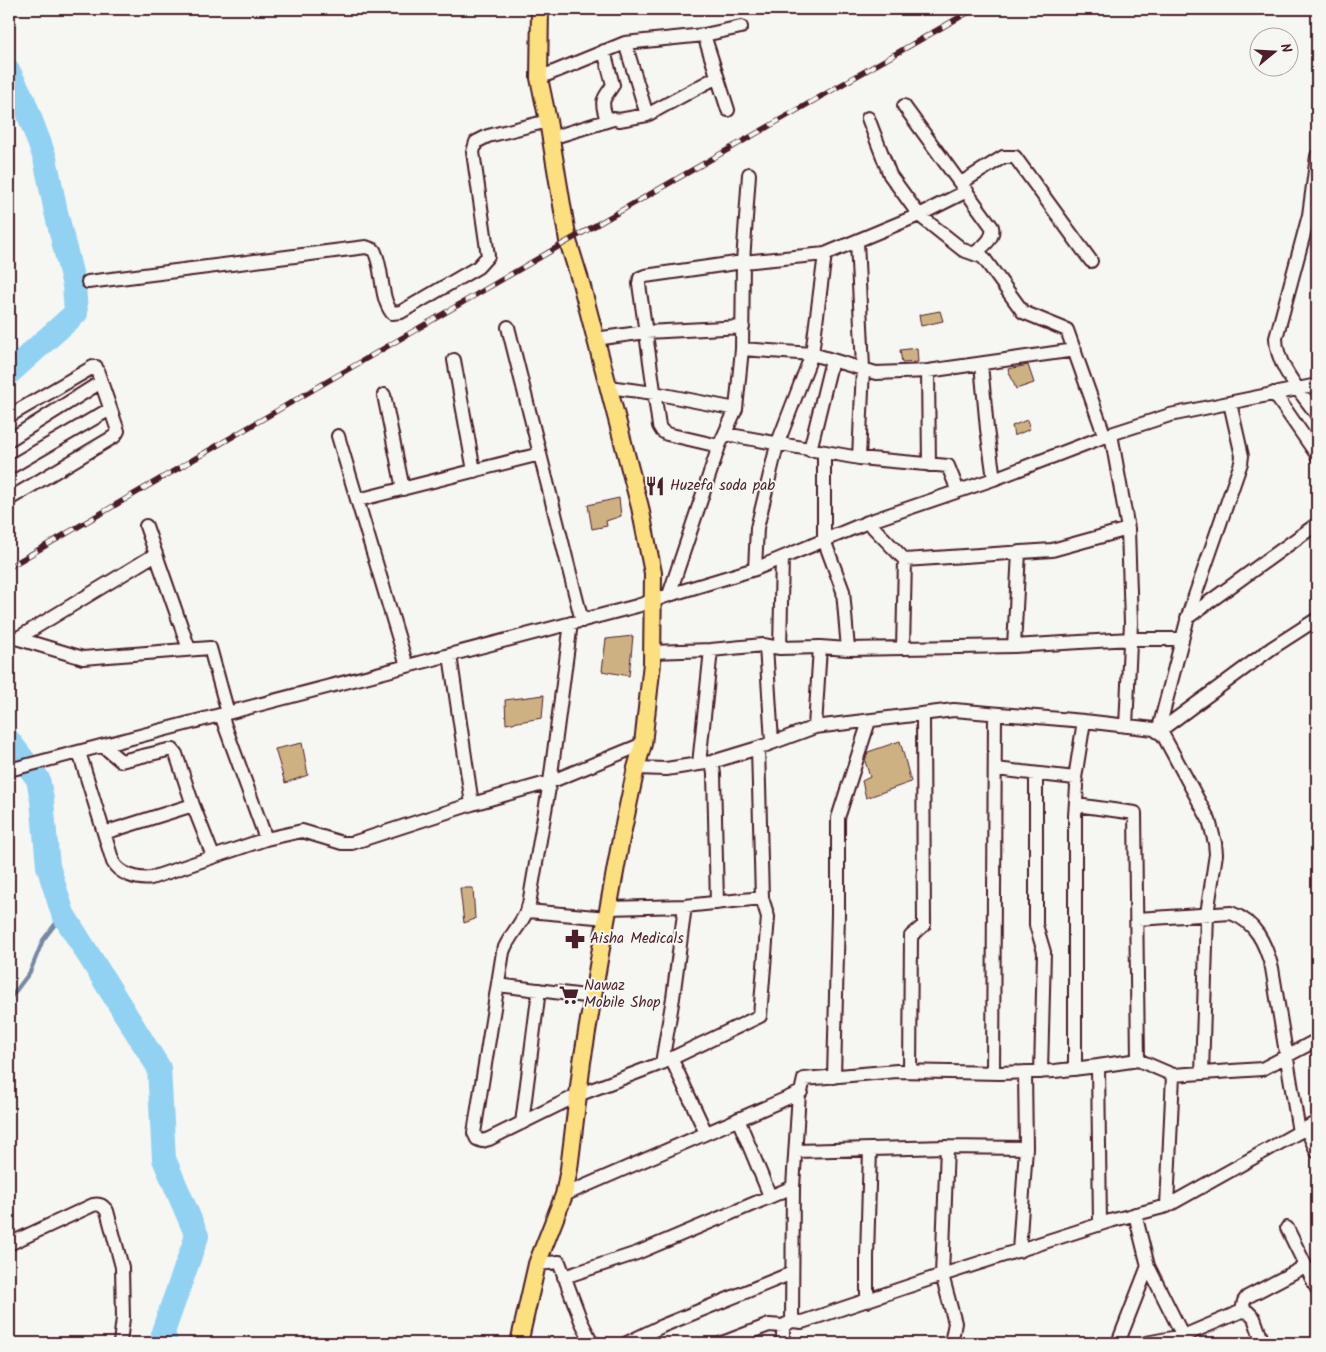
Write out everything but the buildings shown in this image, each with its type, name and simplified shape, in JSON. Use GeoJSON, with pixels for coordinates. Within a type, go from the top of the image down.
{"type":"FeatureCollection","features":[{"type":"Feature","properties":{"kind":"main road"},"geometry":{"type":"LineString","coordinates":[[519,1343],[537,1264],[564,1195],[593,996],[636,768],[643,744],[652,652],[653,601],[653,573],[640,507],[568,241],[539,78],[540,9]]}},
{"type":"Feature","properties":{"kind":"street"},"geometry":{"type":"LineString","coordinates":[[539,78],[624,43],[704,35],[741,27]]}},
{"type":"Feature","properties":{"kind":"street"},"geometry":{"type":"LineString","coordinates":[[704,35],[728,110]]}},
{"type":"Feature","properties":{"kind":"street"},"geometry":{"type":"LineString","coordinates":[[624,43],[646,115]]}},
{"type":"Feature","properties":{"kind":"street"},"geometry":{"type":"LineString","coordinates":[[604,51],[613,84],[602,102],[606,116],[613,119],[622,120],[646,115],[717,77]]}},
{"type":"Feature","properties":{"kind":"street"},"geometry":{"type":"LineString","coordinates":[[904,106],[992,227],[994,233],[991,238],[974,254]]}},
{"type":"Feature","properties":{"kind":"street"},"geometry":{"type":"LineString","coordinates":[[868,118],[890,175],[919,215],[963,250],[983,257],[1023,312],[1068,330],[1108,436],[1128,529],[1132,623],[1126,726]]}},
{"type":"Feature","properties":{"kind":"street"},"geometry":{"type":"LineString","coordinates":[[551,138],[613,119]]}},
{"type":"Feature","properties":{"kind":"street"},"geometry":{"type":"LineString","coordinates":[[88,282],[366,247],[374,250],[378,258],[386,307],[392,314],[401,312],[478,267],[488,256],[473,152],[476,142],[488,136],[548,121]]}},
{"type":"Feature","properties":{"kind":"street"},"geometry":{"type":"LineString","coordinates":[[1317,156],[1313,216],[1276,338],[1276,349],[1281,361],[1317,414]]}},
{"type":"Feature","properties":{"kind":"street"},"geometry":{"type":"LineString","coordinates":[[719,446],[662,431],[659,426],[639,284],[640,278],[743,262],[825,254],[919,215],[964,187],[1003,157],[1014,158],[1091,260]]}},
{"type":"Feature","properties":{"kind":"street"},"geometry":{"type":"LineString","coordinates":[[669,595],[719,446],[736,409],[742,350],[743,262],[749,174]]}},
{"type":"Feature","properties":{"kind":"street"},"geometry":{"type":"LineString","coordinates":[[857,241],[863,368],[859,458]]}},
{"type":"Feature","properties":{"kind":"street"},"geometry":{"type":"LineString","coordinates":[[755,569],[757,528],[777,444],[812,354],[825,254]]}},
{"type":"Feature","properties":{"kind":"street"},"geometry":{"type":"LineString","coordinates":[[508,327],[540,454],[576,622],[528,911],[505,945],[474,1133],[477,1139],[482,1141],[578,1096],[666,1060],[760,1016],[768,917],[762,898],[758,748]]}},
{"type":"Feature","properties":{"kind":"street"},"geometry":{"type":"LineString","coordinates":[[595,339],[646,332],[743,327]]}},
{"type":"Feature","properties":{"kind":"street"},"geometry":{"type":"LineString","coordinates":[[742,350],[812,354],[876,373],[928,371],[1074,350]]}},
{"type":"Feature","properties":{"kind":"street"},"geometry":{"type":"LineString","coordinates":[[454,360],[474,471]]}},
{"type":"Feature","properties":{"kind":"street"},"geometry":{"type":"LineString","coordinates":[[810,450],[832,360]]}},
{"type":"Feature","properties":{"kind":"street"},"geometry":{"type":"LineString","coordinates":[[981,364],[994,479]]}},
{"type":"Feature","properties":{"kind":"street"},"geometry":{"type":"LineString","coordinates":[[9,416],[93,367],[97,369],[118,431],[116,436],[9,499]]}},
{"type":"Feature","properties":{"kind":"street"},"geometry":{"type":"LineString","coordinates":[[928,371],[929,465]]}},
{"type":"Feature","properties":{"kind":"street"},"geometry":{"type":"LineString","coordinates":[[9,440],[101,382]]}},
{"type":"Feature","properties":{"kind":"street"},"geometry":{"type":"LineString","coordinates":[[9,770],[653,601],[755,569],[868,522],[994,479],[1170,415],[1317,385]]}},
{"type":"Feature","properties":{"kind":"street"},"geometry":{"type":"LineString","coordinates":[[608,387],[654,393],[736,409]]}},
{"type":"Feature","properties":{"kind":"street"},"geometry":{"type":"LineString","coordinates":[[1274,393],[1317,455]]}},
{"type":"Feature","properties":{"kind":"street"},"geometry":{"type":"LineString","coordinates":[[384,395],[403,489]]}},
{"type":"Feature","properties":{"kind":"street"},"geometry":{"type":"LineString","coordinates":[[1158,732],[1187,618],[1241,463],[1242,456],[1230,402]]}},
{"type":"Feature","properties":{"kind":"street"},"geometry":{"type":"LineString","coordinates":[[9,468],[110,409]]}},
{"type":"Feature","properties":{"kind":"street"},"geometry":{"type":"LineString","coordinates":[[725,434],[859,458],[948,466],[958,491]]}},
{"type":"Feature","properties":{"kind":"street"},"geometry":{"type":"LineString","coordinates":[[338,436],[407,666]]}},
{"type":"Feature","properties":{"kind":"street"},"geometry":{"type":"LineString","coordinates":[[824,452],[824,540],[843,591],[848,649]]}},
{"type":"Feature","properties":{"kind":"street"},"geometry":{"type":"LineString","coordinates":[[358,500],[540,454]]}},
{"type":"Feature","properties":{"kind":"street"},"geometry":{"type":"LineString","coordinates":[[868,522],[905,560],[903,648]]}},
{"type":"Feature","properties":{"kind":"street"},"geometry":{"type":"LineString","coordinates":[[1187,618],[1317,524]]}},
{"type":"Feature","properties":{"kind":"street"},"geometry":{"type":"LineString","coordinates":[[146,526],[189,649]]}},
{"type":"Feature","properties":{"kind":"street"},"geometry":{"type":"LineString","coordinates":[[905,560],[1052,550],[1128,529]]}},
{"type":"Feature","properties":{"kind":"street"},"geometry":{"type":"LineString","coordinates":[[1014,646],[1019,552]]}},
{"type":"Feature","properties":{"kind":"street"},"geometry":{"type":"LineString","coordinates":[[13,637],[156,554]]}},
{"type":"Feature","properties":{"kind":"street"},"geometry":{"type":"LineString","coordinates":[[780,648],[782,558]]}},
{"type":"Feature","properties":{"kind":"street"},"geometry":{"type":"LineString","coordinates":[[1158,732],[1272,648],[1317,619]]}},
{"type":"Feature","properties":{"kind":"street"},"geometry":{"type":"LineString","coordinates":[[13,637],[83,658],[210,648],[225,714],[266,839]]}},
{"type":"Feature","properties":{"kind":"street"},"geometry":{"type":"LineString","coordinates":[[652,652],[766,646],[848,649],[1014,646],[1130,639],[1182,639]]}},
{"type":"Feature","properties":{"kind":"street"},"geometry":{"type":"LineString","coordinates":[[766,646],[772,742]]}},
{"type":"Feature","properties":{"kind":"street"},"geometry":{"type":"LineString","coordinates":[[815,727],[820,647]]}},
{"type":"Feature","properties":{"kind":"street"},"geometry":{"type":"LineString","coordinates":[[712,650],[705,763],[714,774],[717,903]]}},
{"type":"Feature","properties":{"kind":"street"},"geometry":{"type":"LineString","coordinates":[[450,655],[472,804]]}},
{"type":"Feature","properties":{"kind":"street"},"geometry":{"type":"LineString","coordinates":[[636,768],[666,770],[705,763],[758,748],[815,727],[954,710],[1154,729],[1166,740],[1209,820],[1216,854],[1207,914],[1202,1073]]}},
{"type":"Feature","properties":{"kind":"street"},"geometry":{"type":"LineString","coordinates":[[910,1071],[911,936],[924,925],[923,714]]}},
{"type":"Feature","properties":{"kind":"street"},"geometry":{"type":"LineString","coordinates":[[993,1073],[995,714]]}},
{"type":"Feature","properties":{"kind":"street"},"geometry":{"type":"LineString","coordinates":[[834,1077],[838,818],[869,721]]}},
{"type":"Feature","properties":{"kind":"street"},"geometry":{"type":"LineString","coordinates":[[1075,1069],[1077,786],[1075,778],[1084,721]]}},
{"type":"Feature","properties":{"kind":"street"},"geometry":{"type":"LineString","coordinates":[[79,752],[116,868],[144,879],[266,839],[302,831],[347,844],[472,804],[550,782],[643,744]]}},
{"type":"Feature","properties":{"kind":"street"},"geometry":{"type":"LineString","coordinates":[[103,746],[121,761],[173,750],[213,856]]}},
{"type":"Feature","properties":{"kind":"street"},"geometry":{"type":"LineString","coordinates":[[996,769],[1075,778]]}},
{"type":"Feature","properties":{"kind":"street"},"geometry":{"type":"LineString","coordinates":[[1036,774],[1036,925],[1044,952],[1041,1072]]}},
{"type":"Feature","properties":{"kind":"street"},"geometry":{"type":"LineString","coordinates":[[104,833],[193,804]]}},
{"type":"Feature","properties":{"kind":"street"},"geometry":{"type":"LineString","coordinates":[[1076,805],[1135,813],[1138,1060]]}},
{"type":"Feature","properties":{"kind":"street"},"geometry":{"type":"LineString","coordinates":[[528,911],[608,913],[762,898]]}},
{"type":"Feature","properties":{"kind":"street"},"geometry":{"type":"LineString","coordinates":[[685,906],[666,1060],[706,1133]]}},
{"type":"Feature","properties":{"kind":"street"},"geometry":{"type":"LineString","coordinates":[[1137,919],[1230,913],[1242,917],[1254,927],[1267,950],[1272,968],[1287,1056],[1307,1127],[1317,1152]]}},
{"type":"Feature","properties":{"kind":"street"},"geometry":{"type":"LineString","coordinates":[[498,986],[593,996]]}},
{"type":"Feature","properties":{"kind":"street"},"geometry":{"type":"LineString","coordinates":[[522,1123],[539,990]]}},
{"type":"Feature","properties":{"kind":"street"},"geometry":{"type":"LineString","coordinates":[[783,1343],[792,1273],[793,1187],[799,1093],[801,1092],[804,1079],[910,1071],[1041,1072],[1138,1060],[1173,1074],[1262,1069],[1317,1040]]}},
{"type":"Feature","properties":{"kind":"street"},"geometry":{"type":"LineString","coordinates":[[1098,1066],[1100,1224]]}},
{"type":"Feature","properties":{"kind":"street"},"geometry":{"type":"LineString","coordinates":[[1019,1251],[1026,1148],[1025,1072]]}},
{"type":"Feature","properties":{"kind":"street"},"geometry":{"type":"LineString","coordinates":[[1167,1206],[1173,1074]]}},
{"type":"Feature","properties":{"kind":"street"},"geometry":{"type":"LineString","coordinates":[[564,1195],[799,1093]]}},
{"type":"Feature","properties":{"kind":"street"},"geometry":{"type":"LineString","coordinates":[[738,1119],[770,1196]]}},
{"type":"Feature","properties":{"kind":"street"},"geometry":{"type":"LineString","coordinates":[[722,1343],[769,1325],[802,1322],[1100,1224],[1167,1206],[1307,1127]]}},
{"type":"Feature","properties":{"kind":"street"},"geometry":{"type":"LineString","coordinates":[[796,1150],[947,1147],[1026,1148]]}},
{"type":"Feature","properties":{"kind":"street"},"geometry":{"type":"LineString","coordinates":[[947,1147],[942,1275],[955,1323],[951,1343]]}},
{"type":"Feature","properties":{"kind":"street"},"geometry":{"type":"LineString","coordinates":[[867,1301],[870,1149]]}},
{"type":"Feature","properties":{"kind":"street"},"geometry":{"type":"LineString","coordinates":[[564,1277],[637,1253],[793,1187]]}},
{"type":"Feature","properties":{"kind":"street"},"geometry":{"type":"LineString","coordinates":[[9,1244],[93,1205],[103,1206],[107,1211],[122,1267],[124,1318],[120,1343]]}},
{"type":"Feature","properties":{"kind":"street"},"geometry":{"type":"LineString","coordinates":[[1135,1214],[1148,1266],[1185,1340]]}},
{"type":"Feature","properties":{"kind":"street"},"geometry":{"type":"LineString","coordinates":[[1287,1228],[1317,1289]]}},
{"type":"Feature","properties":{"kind":"street"},"geometry":{"type":"LineString","coordinates":[[537,1264],[559,1262],[581,1321],[592,1343]]}},
{"type":"Feature","properties":{"kind":"street"},"geometry":{"type":"LineString","coordinates":[[1118,1343],[1148,1266]]}},
{"type":"Feature","properties":{"kind":"street"},"geometry":{"type":"LineString","coordinates":[[1242,1311],[1247,1296],[1306,1266]]}},
{"type":"Feature","properties":{"kind":"street"},"geometry":{"type":"LineString","coordinates":[[627,1343],[662,1326],[792,1273]]}},
{"type":"Feature","properties":{"kind":"street"},"geometry":{"type":"LineString","coordinates":[[1146,1343],[1185,1340],[1242,1311],[1248,1312],[1254,1318],[1263,1343]]}},
{"type":"Feature","properties":{"kind":"waterway"},"geometry":{"type":"LineString","coordinates":[[9,72],[23,99],[45,158],[74,285],[76,313],[9,373]]}},
{"type":"Feature","properties":{"kind":"waterway"},"geometry":{"type":"LineString","coordinates":[[9,741],[38,779],[42,800],[48,866],[63,914],[159,1068],[164,1159],[197,1236],[163,1332],[166,1343]]}},
{"type":"Feature","properties":{"kind":"waterway"},"geometry":{"type":"LineString","coordinates":[[9,1000],[30,972],[43,940],[63,914]]}},
{"type":"Feature","properties":{"kind":"railway"},"geometry":{"type":"LineString","coordinates":[[9,567],[568,241],[974,9]]}},
{"type":"Feature","properties":{"kind":"place","name":"Huzefa soda pab"},"geometry":{"type":"Point","coordinates":[655,486]}},
{"type":"Feature","properties":{"kind":"place","name":"Aisha Medicals"},"geometry":{"type":"Point","coordinates":[575,939]}},
{"type":"Feature","properties":{"kind":"place","name":"Nawaz Mobile Shop"},"geometry":{"type":"Point","coordinates":[569,995]}}]}
